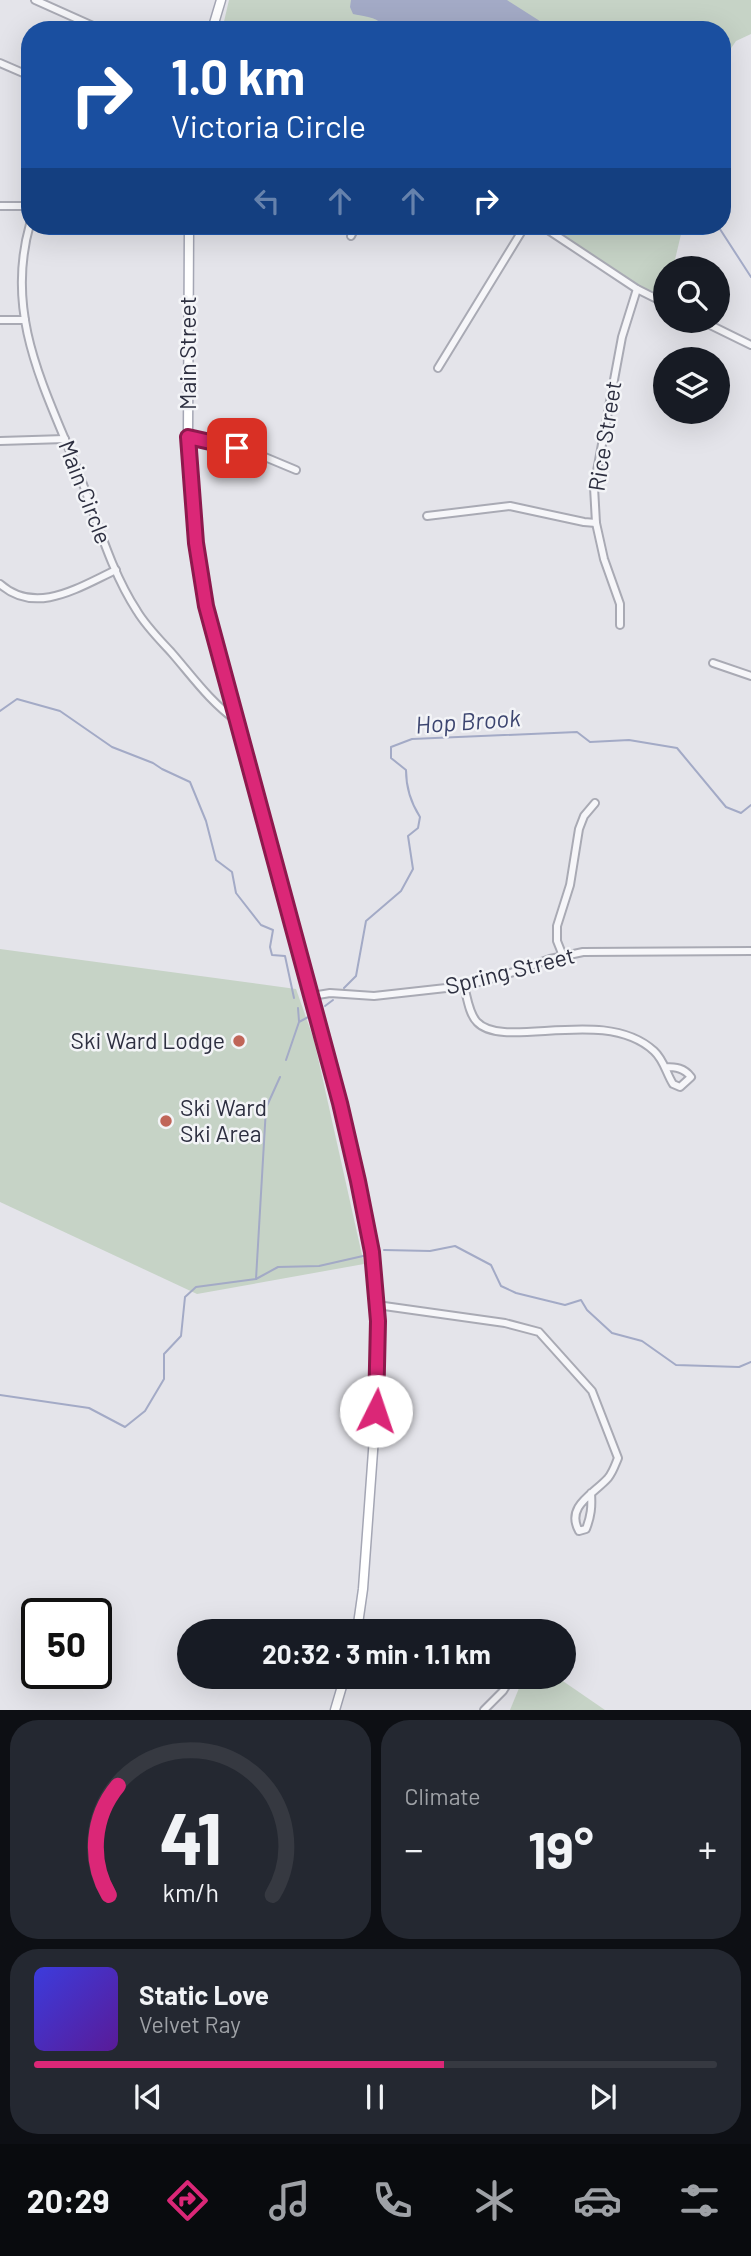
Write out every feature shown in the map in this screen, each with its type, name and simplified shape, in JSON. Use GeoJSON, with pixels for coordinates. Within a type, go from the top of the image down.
{"type":"FeatureCollection","features":[{"type":"Feature","properties":{"kind":"main road"},"geometry":{"type":"LineString","coordinates":[[214,21],[221,0]]}},
{"type":"Feature","properties":{"kind":"main road","name":"Main Street"},"geometry":{"type":"LineString","coordinates":[[189,235],[188,437],[196,543],[206,606],[312,996],[358,1181],[372,1252],[377,1305],[378,1382],[359,1619]]}},
{"type":"Feature","properties":{"kind":"main road"},"geometry":{"type":"LineString","coordinates":[[335,1710],[341,1689]]}},
{"type":"Feature","properties":{"kind":"street"},"geometry":{"type":"LineString","coordinates":[[36,0],[82,21]]}},
{"type":"Feature","properties":{"kind":"street"},"geometry":{"type":"LineString","coordinates":[[0,63],[21,72]]}},
{"type":"Feature","properties":{"kind":"street"},"geometry":{"type":"LineString","coordinates":[[0,206],[21,206]]}},
{"type":"Feature","properties":{"kind":"street","name":"Main Circle"},"geometry":{"type":"LineString","coordinates":[[27,235],[21,262],[20,290],[42,387],[116,570],[139,615],[213,702],[237,721]]}},
{"type":"Feature","properties":{"kind":"street"},"geometry":{"type":"LineString","coordinates":[[438,368],[519,235]]}},
{"type":"Feature","properties":{"kind":"street"},"geometry":{"type":"LineString","coordinates":[[556,235],[653,297]]}},
{"type":"Feature","properties":{"kind":"street","name":"Rice Street"},"geometry":{"type":"LineString","coordinates":[[620,625],[620,604],[604,559],[593,496],[622,337],[637,289]]}},
{"type":"Feature","properties":{"kind":"street"},"geometry":{"type":"LineString","coordinates":[[0,320],[25,320]]}},
{"type":"Feature","properties":{"kind":"street"},"geometry":{"type":"LineString","coordinates":[[727,333],[751,345]]}},
{"type":"Feature","properties":{"kind":"street"},"geometry":{"type":"LineString","coordinates":[[188,437],[253,452],[296,470]]}},
{"type":"Feature","properties":{"kind":"street"},"geometry":{"type":"LineString","coordinates":[[0,441],[65,439]]}},
{"type":"Feature","properties":{"kind":"street"},"geometry":{"type":"LineString","coordinates":[[427,516],[510,506],[596,523]]}},
{"type":"Feature","properties":{"kind":"street"},"geometry":{"type":"LineString","coordinates":[[0,584],[11,594],[40,600],[66,593],[116,570]]}},
{"type":"Feature","properties":{"kind":"street"},"geometry":{"type":"LineString","coordinates":[[713,663],[751,676]]}},
{"type":"Feature","properties":{"kind":"street"},"geometry":{"type":"LineString","coordinates":[[563,956],[557,941],[557,926],[570,885],[579,829],[584,816],[594,803]]}},
{"type":"Feature","properties":{"kind":"street","name":"Spring Street"},"geometry":{"type":"LineString","coordinates":[[312,996],[330,993],[374,996],[464,986],[563,956],[597,951],[751,951]]}},
{"type":"Feature","properties":{"kind":"street"},"geometry":{"type":"LineString","coordinates":[[464,986],[473,1016],[483,1027],[508,1032],[593,1029],[619,1032],[642,1042],[656,1053],[666,1067]]}},
{"type":"Feature","properties":{"kind":"street"},"geometry":{"type":"LineString","coordinates":[[377,1305],[505,1323],[538,1332],[592,1391],[618,1458],[609,1476],[582,1501],[575,1516],[579,1531],[586,1530],[589,1521],[592,1510],[591,1493]]}},
{"type":"Feature","properties":{"kind":"street"},"geometry":{"type":"LineString","coordinates":[[484,1710],[504,1689]]}},
{"type":"Feature","properties":{"kind":"green space"},"geometry":{"type":"Polygon","coordinates":[[[229,0],[751,0],[751,34],[736,41],[731,48],[731,21],[224,21],[229,0]]]}},
{"type":"Feature","properties":{"kind":"green space"},"geometry":{"type":"Polygon","coordinates":[[[559,235],[681,235],[676,256],[653,256],[653,295],[559,235]]]}},
{"type":"Feature","properties":{"kind":"green space","name":"Ski Ward Ski Area"},"geometry":{"type":"Polygon","coordinates":[[[0,949],[296,989],[314,1040],[364,1264],[197,1294],[0,1202],[0,949]]]}},
{"type":"Feature","properties":{"kind":"green space"},"geometry":{"type":"Polygon","coordinates":[[[519,1689],[574,1689],[605,1710],[510,1710],[519,1689]]]}},
{"type":"Feature","properties":{"kind":"water"},"geometry":{"type":"Polygon","coordinates":[[[351,0],[507,0],[540,21],[378,21],[353,14],[351,0]]]}},
{"type":"Feature","properties":{"kind":"waterway","name":"Hop Brook"},"geometry":{"type":"LineString","coordinates":[[724,235],[751,277]]}},
{"type":"Feature","properties":{"kind":"waterway"},"geometry":{"type":"LineString","coordinates":[[0,711],[17,699],[60,711],[112,747],[153,763],[190,782],[206,821],[216,860],[232,872],[236,893],[261,925],[273,930],[270,947],[272,955],[285,956],[294,998]]}},
{"type":"Feature","properties":{"kind":"waterway","name":"Hop Brook"},"geometry":{"type":"LineString","coordinates":[[344,988],[356,976],[366,921],[401,891],[413,869],[408,836],[418,828],[420,817],[410,795],[406,770],[391,758],[391,747],[412,739],[577,732],[590,742],[629,740],[677,748],[726,807],[741,813],[751,805]]}},
{"type":"Feature","properties":{"kind":"waterway","name":"Hop Brook"},"geometry":{"type":"LineString","coordinates":[[325,1006],[333,1000]]}},
{"type":"Feature","properties":{"kind":"waterway"},"geometry":{"type":"LineString","coordinates":[[298,1008],[299,1021]]}},
{"type":"Feature","properties":{"kind":"waterway","name":"Hop Brook"},"geometry":{"type":"LineString","coordinates":[[286,1060],[299,1022],[310,1016]]}},
{"type":"Feature","properties":{"kind":"waterway","name":"Hop Brook"},"geometry":{"type":"LineString","coordinates":[[0,1395],[89,1408],[125,1427],[145,1411],[164,1379],[164,1354],[181,1336],[185,1297],[196,1287],[256,1279],[266,1108],[280,1077]]}},
{"type":"Feature","properties":{"kind":"waterway"},"geometry":{"type":"LineString","coordinates":[[384,1250],[430,1251],[455,1246],[491,1265],[501,1286],[516,1293],[565,1305],[581,1300],[587,1310],[612,1333],[642,1341],[676,1365],[739,1367],[751,1362]]}},
{"type":"Feature","properties":{"kind":"waterway"},"geometry":{"type":"LineString","coordinates":[[256,1279],[278,1267],[319,1266],[363,1256]]}},
{"type":"Feature","properties":{"kind":"place","name":"Ski Ward Lodge"},"geometry":{"type":"Point","coordinates":[239,1041]}},
{"type":"Feature","properties":{"kind":"place","name":"Ski Ward Ski Area"},"geometry":{"type":"Point","coordinates":[166,1121]}},
{"type":"Feature","properties":{"kind":"route"},"geometry":{"type":"LineString","coordinates":[[237,448],[188,437],[196,543],[206,606],[217,649],[348,1131],[372,1252],[378,1321],[376,1411]]}}]}
